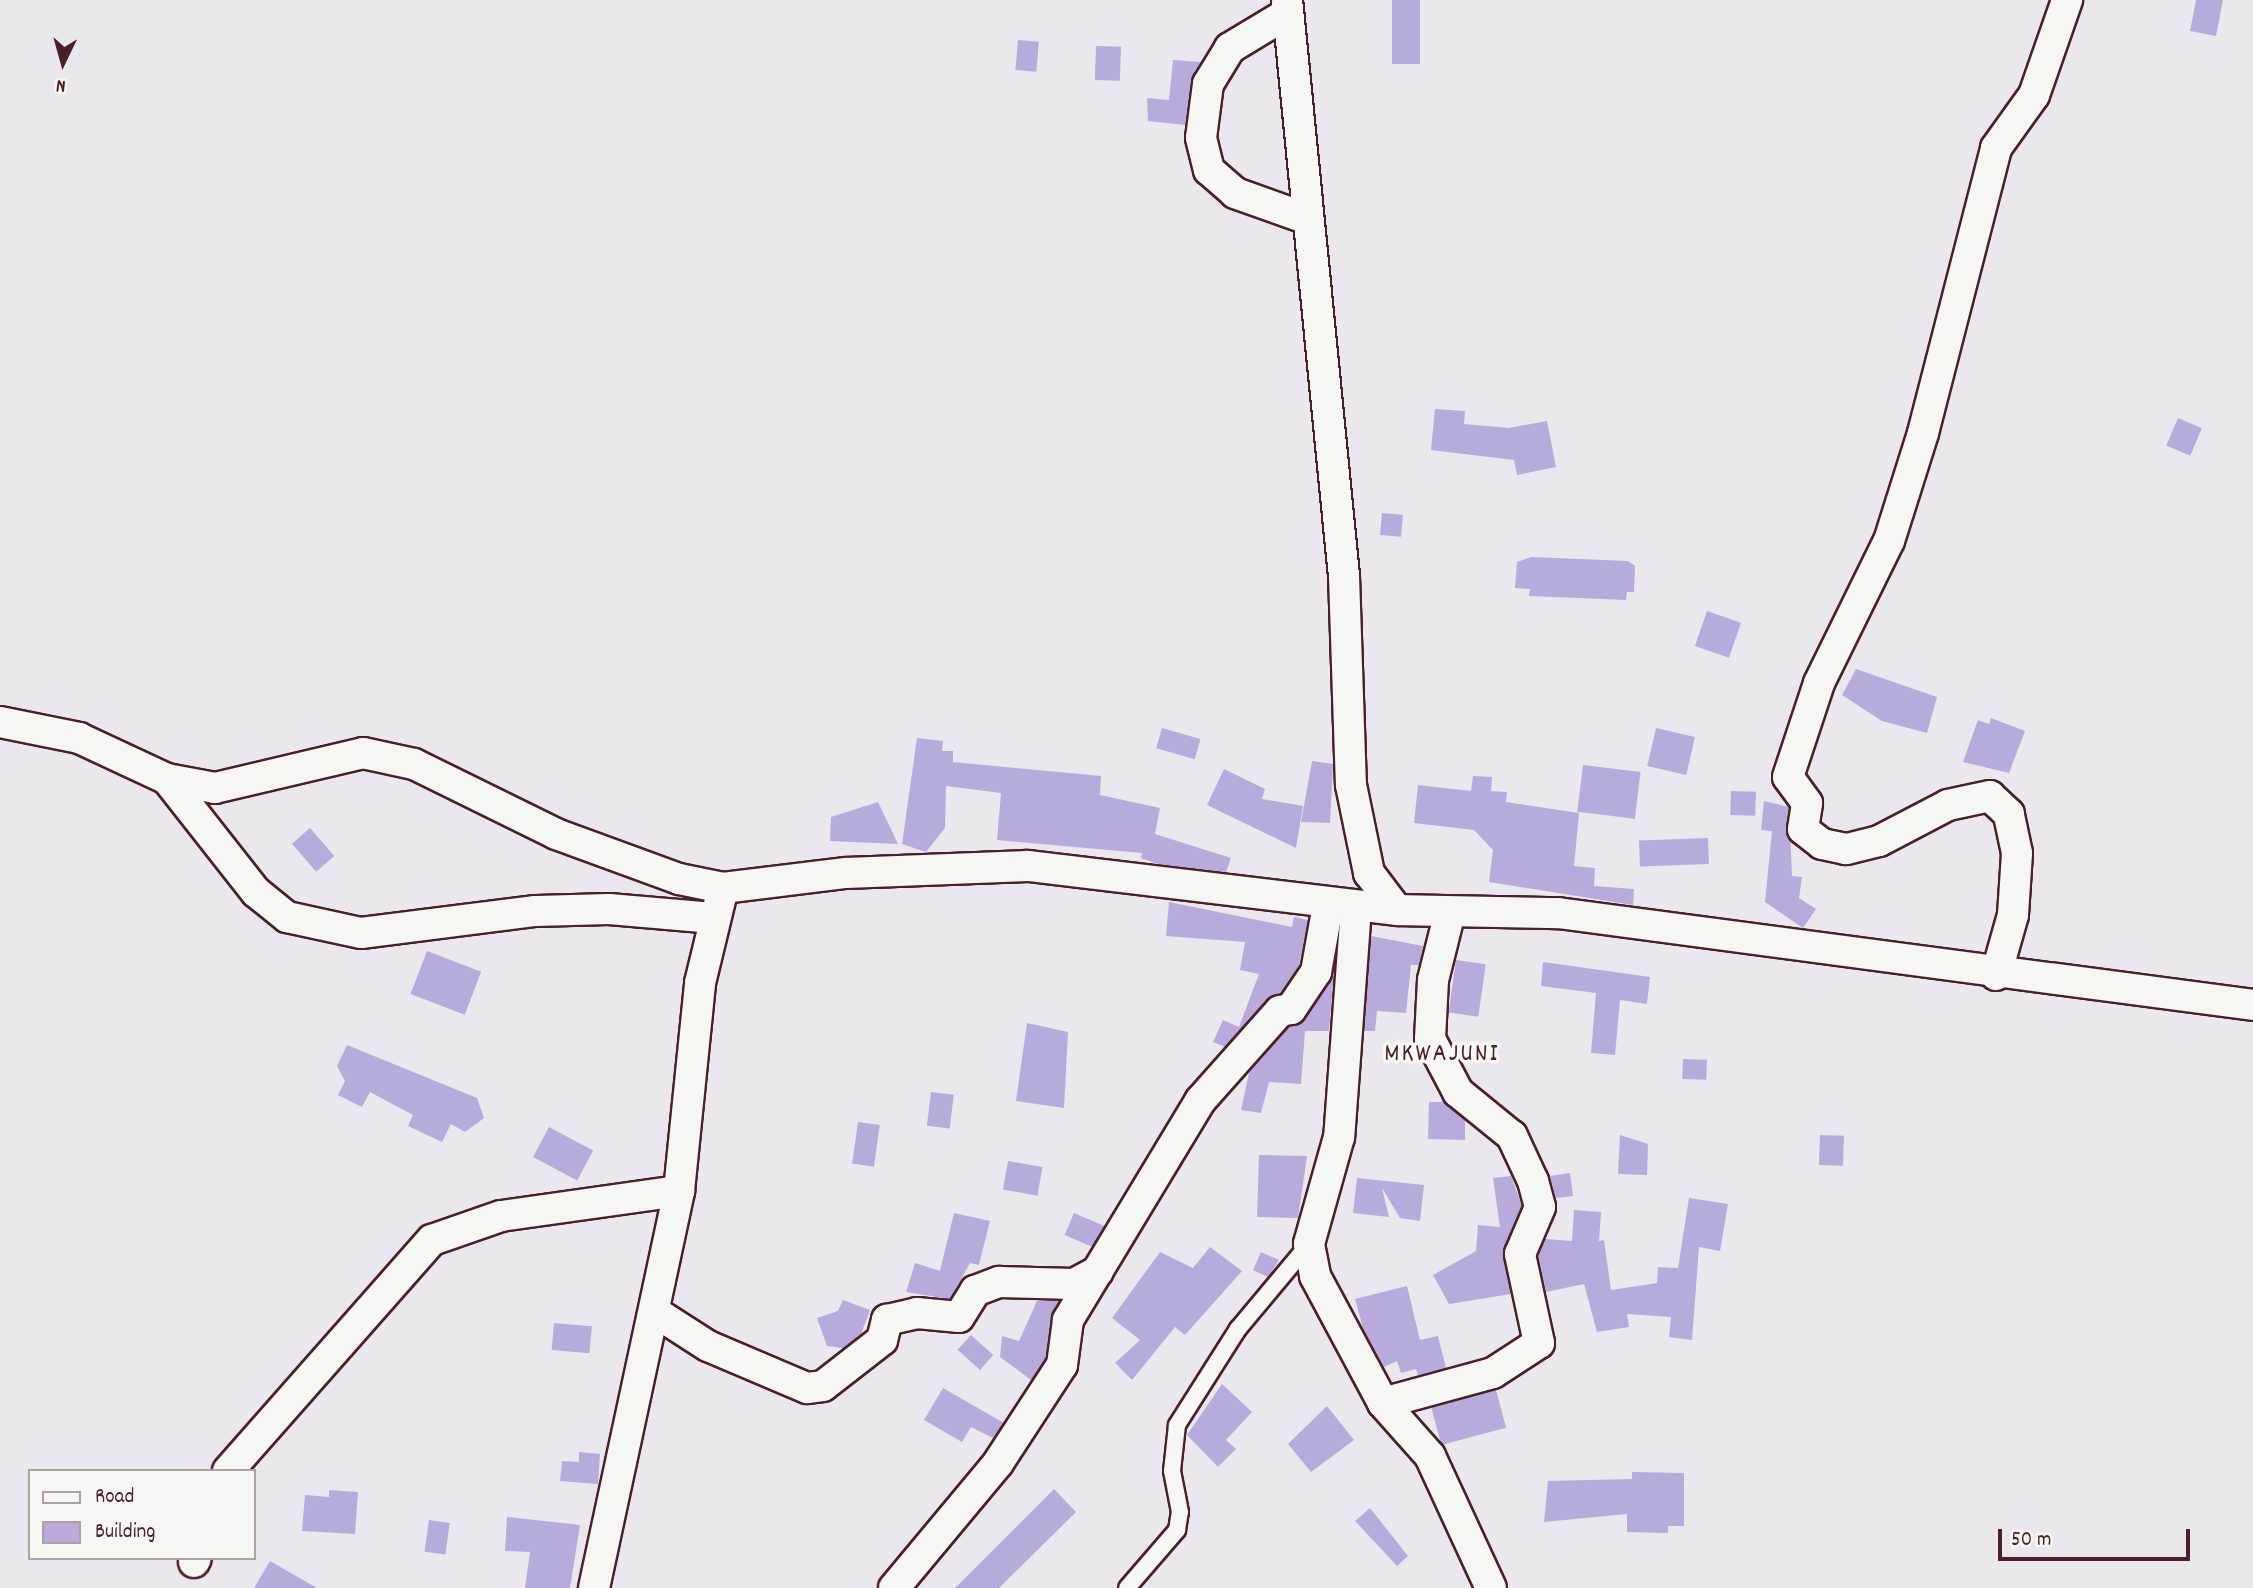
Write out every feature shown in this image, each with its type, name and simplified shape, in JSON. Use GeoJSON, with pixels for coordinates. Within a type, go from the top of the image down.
{"type":"FeatureCollection","features":[{"type":"Feature","properties":{"kind":"street"},"geometry":{"type":"LineString","coordinates":[[1996,975],[2013,915],[2017,853],[2009,814],[1990,796],[1948,805],[1879,841],[1846,849],[1822,844],[1803,830],[1807,803],[1788,777],[1819,683],[1889,541],[1923,433],[1996,148],[2034,94],[2067,0]]}},
{"type":"Feature","properties":{"kind":"street"},"geometry":{"type":"LineString","coordinates":[[1287,7],[1230,48],[1208,84],[1201,138],[1209,170],[1235,193],[1308,219]]}},
{"type":"Feature","properties":{"kind":"street"},"geometry":{"type":"LineString","coordinates":[[1287,7],[1344,576],[1351,785],[1369,873],[1397,910]]}},
{"type":"Feature","properties":{"kind":"street"},"geometry":{"type":"LineString","coordinates":[[0,722],[79,738],[167,779],[215,788],[363,753],[414,764],[556,834],[633,862],[723,888],[859,872],[1028,866],[1342,906],[1450,912],[1558,913],[1996,975],[2253,1005]]}},
{"type":"Feature","properties":{"kind":"street"},"geometry":{"type":"LineString","coordinates":[[167,779],[256,892],[287,917],[361,933],[536,911],[609,909],[714,918]]}},
{"type":"Feature","properties":{"kind":"street"},"geometry":{"type":"LineString","coordinates":[[594,1588],[680,1191],[700,983],[723,888]]}},
{"type":"Feature","properties":{"kind":"street"},"geometry":{"type":"LineString","coordinates":[[1342,906],[1339,1137],[1309,1244],[1315,1276],[1382,1403],[1430,1456],[1491,1588]]}},
{"type":"Feature","properties":{"kind":"street"},"geometry":{"type":"LineString","coordinates":[[894,1588],[998,1463],[1055,1376],[1068,1321],[1200,1101],[1280,1011],[1291,1009],[1316,972],[1342,906]]}},
{"type":"Feature","properties":{"kind":"street"},"geometry":{"type":"LineString","coordinates":[[1382,1403],[1493,1373],[1539,1343],[1520,1255],[1540,1208],[1533,1181],[1512,1136],[1458,1092],[1430,1039],[1433,980],[1450,912]]}},
{"type":"Feature","properties":{"kind":"street"},"geometry":{"type":"LineString","coordinates":[[230,1469],[432,1240],[501,1216],[680,1191]]}},
{"type":"Feature","properties":{"kind":"street"},"geometry":{"type":"LineString","coordinates":[[655,1312],[708,1346],[807,1388],[823,1386],[874,1347],[887,1320],[917,1313],[959,1317],[975,1291],[999,1282],[1074,1284],[1098,1271]]}},
{"type":"Feature","properties":{"kind":"lane"},"geometry":{"type":"LineString","coordinates":[[1127,1588],[1177,1530],[1180,1512],[1172,1471],[1177,1425],[1238,1329],[1309,1244]]}},
{"type":"Feature","properties":{"kind":"building"},"geometry":{"type":"Polygon","coordinates":[[[1392,0],[1420,0],[1420,64],[1392,64],[1392,0]]]}},
{"type":"Feature","properties":{"kind":"building"},"geometry":{"type":"Polygon","coordinates":[[[2196,0],[2223,0],[2216,36],[2190,31],[2196,0]]]}},
{"type":"Feature","properties":{"kind":"building"},"geometry":{"type":"Polygon","coordinates":[[[1018,40],[1039,42],[1036,72],[1015,70],[1018,40]]]}},
{"type":"Feature","properties":{"kind":"building"},"geometry":{"type":"Polygon","coordinates":[[[1096,46],[1121,47],[1120,81],[1095,80],[1096,46]]]}},
{"type":"Feature","properties":{"kind":"building"},"geometry":{"type":"Polygon","coordinates":[[[1173,60],[1201,62],[1191,81],[1185,125],[1148,121],[1147,98],[1169,100],[1173,60]]]}},
{"type":"Feature","properties":{"kind":"building"},"geometry":{"type":"Polygon","coordinates":[[[1435,409],[1465,411],[1464,424],[1509,428],[1547,421],[1556,467],[1517,475],[1514,460],[1431,450],[1435,409]]]}},
{"type":"Feature","properties":{"kind":"building"},"geometry":{"type":"Polygon","coordinates":[[[2178,418],[2202,428],[2190,456],[2166,446],[2178,418]]]}},
{"type":"Feature","properties":{"kind":"building"},"geometry":{"type":"Polygon","coordinates":[[[1382,513],[1403,515],[1401,537],[1380,535],[1382,513]]]}},
{"type":"Feature","properties":{"kind":"building"},"geometry":{"type":"Polygon","coordinates":[[[1531,557],[1628,561],[1635,566],[1634,592],[1627,592],[1626,600],[1529,596],[1530,589],[1515,588],[1517,562],[1531,557]]]}},
{"type":"Feature","properties":{"kind":"building"},"geometry":{"type":"Polygon","coordinates":[[[1707,611],[1741,623],[1729,658],[1695,646],[1707,611]]]}},
{"type":"Feature","properties":{"kind":"building"},"geometry":{"type":"Polygon","coordinates":[[[1856,669],[1937,697],[1927,733],[1882,721],[1842,695],[1856,669]]]}},
{"type":"Feature","properties":{"kind":"building"},"geometry":{"type":"Polygon","coordinates":[[[1991,718],[2025,731],[2009,773],[1963,762],[1978,720],[1989,724],[1991,718]]]}},
{"type":"Feature","properties":{"kind":"building"},"geometry":{"type":"Polygon","coordinates":[[[1162,728],[1200,739],[1195,759],[1156,748],[1162,728]]]}},
{"type":"Feature","properties":{"kind":"building"},"geometry":{"type":"Polygon","coordinates":[[[1656,728],[1695,737],[1686,775],[1647,766],[1656,728]]]}},
{"type":"Feature","properties":{"kind":"building"},"geometry":{"type":"Polygon","coordinates":[[[917,738],[943,741],[942,751],[953,751],[953,762],[1101,776],[1100,795],[1160,808],[1155,834],[1231,858],[1226,872],[1158,864],[1141,858],[1142,853],[997,840],[1001,793],[946,786],[945,828],[926,852],[902,844],[917,738]]]}},
{"type":"Feature","properties":{"kind":"building"},"geometry":{"type":"Polygon","coordinates":[[[1312,761],[1333,764],[1330,823],[1301,822],[1312,761]]]}},
{"type":"Feature","properties":{"kind":"building"},"geometry":{"type":"Polygon","coordinates":[[[1583,765],[1641,772],[1635,819],[1577,812],[1583,765]]]}},
{"type":"Feature","properties":{"kind":"building"},"geometry":{"type":"Polygon","coordinates":[[[1224,769],[1265,789],[1262,799],[1303,806],[1296,848],[1207,805],[1224,769]]]}},
{"type":"Feature","properties":{"kind":"building"},"geometry":{"type":"Polygon","coordinates":[[[1473,776],[1492,777],[1491,791],[1507,792],[1506,802],[1579,813],[1574,866],[1595,868],[1594,886],[1634,889],[1633,905],[1489,882],[1493,850],[1474,830],[1414,823],[1418,785],[1471,791],[1473,776]]]}},
{"type":"Feature","properties":{"kind":"building"},"geometry":{"type":"Polygon","coordinates":[[[1731,791],[1756,792],[1755,816],[1730,815],[1731,791]]]}},
{"type":"Feature","properties":{"kind":"building"},"geometry":{"type":"Polygon","coordinates":[[[1764,801],[1789,807],[1792,876],[1802,877],[1799,898],[1816,909],[1803,928],[1765,902],[1772,831],[1761,830],[1764,801]]]}},
{"type":"Feature","properties":{"kind":"building"},"geometry":{"type":"Polygon","coordinates":[[[878,802],[898,844],[830,841],[831,817],[878,802]]]}},
{"type":"Feature","properties":{"kind":"building"},"geometry":{"type":"Polygon","coordinates":[[[310,828],[334,856],[316,872],[292,844],[310,828]]]}},
{"type":"Feature","properties":{"kind":"building"},"geometry":{"type":"Polygon","coordinates":[[[1708,838],[1709,864],[1640,866],[1639,840],[1708,838]]]}},
{"type":"Feature","properties":{"kind":"building"},"geometry":{"type":"Polygon","coordinates":[[[1169,902],[1292,927],[1294,917],[1308,920],[1299,965],[1281,993],[1267,999],[1225,1047],[1213,1042],[1223,1020],[1239,1027],[1259,974],[1240,970],[1245,942],[1166,936],[1169,902]]]}},
{"type":"Feature","properties":{"kind":"building"},"geometry":{"type":"Polygon","coordinates":[[[1371,936],[1423,946],[1419,965],[1411,965],[1406,1013],[1377,1011],[1375,1031],[1364,1031],[1371,936]]]}},
{"type":"Feature","properties":{"kind":"building"},"geometry":{"type":"Polygon","coordinates":[[[427,951],[481,972],[465,1015],[411,994],[427,951]]]}},
{"type":"Feature","properties":{"kind":"building"},"geometry":{"type":"Polygon","coordinates":[[[1456,960],[1486,964],[1478,1017],[1449,1012],[1456,960]]]}},
{"type":"Feature","properties":{"kind":"building"},"geometry":{"type":"Polygon","coordinates":[[[1543,962],[1650,977],[1647,1004],[1620,1000],[1615,1055],[1591,1053],[1596,993],[1541,986],[1543,962]]]}},
{"type":"Feature","properties":{"kind":"building"},"geometry":{"type":"Polygon","coordinates":[[[1334,973],[1329,1031],[1305,1031],[1301,1084],[1269,1082],[1261,1113],[1241,1110],[1249,1073],[1289,1027],[1305,1019],[1334,973]]]}},
{"type":"Feature","properties":{"kind":"building"},"geometry":{"type":"Polygon","coordinates":[[[1027,1023],[1068,1032],[1064,1108],[1016,1101],[1027,1023]]]}},
{"type":"Feature","properties":{"kind":"building"},"geometry":{"type":"Polygon","coordinates":[[[347,1045],[477,1098],[484,1118],[465,1132],[451,1124],[442,1142],[408,1126],[413,1115],[370,1092],[362,1107],[338,1095],[345,1081],[337,1066],[347,1045]]]}},
{"type":"Feature","properties":{"kind":"building"},"geometry":{"type":"Polygon","coordinates":[[[1683,1059],[1707,1060],[1706,1080],[1682,1079],[1683,1059]]]}},
{"type":"Feature","properties":{"kind":"building"},"geometry":{"type":"Polygon","coordinates":[[[931,1092],[954,1095],[950,1129],[927,1126],[931,1092]]]}},
{"type":"Feature","properties":{"kind":"building"},"geometry":{"type":"Polygon","coordinates":[[[1429,1102],[1444,1102],[1465,1120],[1465,1140],[1428,1139],[1429,1102]]]}},
{"type":"Feature","properties":{"kind":"building"},"geometry":{"type":"Polygon","coordinates":[[[858,1122],[880,1125],[874,1167],[852,1164],[858,1122]]]}},
{"type":"Feature","properties":{"kind":"building"},"geometry":{"type":"Polygon","coordinates":[[[549,1127],[593,1150],[577,1180],[533,1157],[549,1127]]]}},
{"type":"Feature","properties":{"kind":"building"},"geometry":{"type":"Polygon","coordinates":[[[1620,1135],[1648,1144],[1647,1175],[1618,1174],[1620,1135]]]}},
{"type":"Feature","properties":{"kind":"building"},"geometry":{"type":"Polygon","coordinates":[[[1820,1135],[1844,1136],[1843,1166],[1819,1165],[1820,1135]]]}},
{"type":"Feature","properties":{"kind":"building"},"geometry":{"type":"Polygon","coordinates":[[[1259,1155],[1307,1156],[1298,1218],[1257,1217],[1259,1155]]]}},
{"type":"Feature","properties":{"kind":"building"},"geometry":{"type":"Polygon","coordinates":[[[1008,1161],[1042,1167],[1037,1196],[1003,1190],[1008,1161]]]}},
{"type":"Feature","properties":{"kind":"building"},"geometry":{"type":"Polygon","coordinates":[[[1570,1173],[1573,1196],[1556,1198],[1550,1176],[1570,1173]]]}},
{"type":"Feature","properties":{"kind":"building"},"geometry":{"type":"Polygon","coordinates":[[[1511,1176],[1522,1206],[1504,1248],[1511,1294],[1449,1304],[1433,1275],[1476,1251],[1478,1225],[1500,1227],[1493,1178],[1511,1176]]]}},
{"type":"Feature","properties":{"kind":"building"},"geometry":{"type":"Polygon","coordinates":[[[1357,1178],[1424,1185],[1420,1221],[1400,1218],[1382,1188],[1389,1217],[1353,1213],[1357,1178]]]}},
{"type":"Feature","properties":{"kind":"building"},"geometry":{"type":"Polygon","coordinates":[[[1689,1198],[1728,1204],[1720,1251],[1699,1247],[1692,1340],[1669,1337],[1671,1317],[1627,1314],[1629,1327],[1597,1332],[1584,1284],[1546,1292],[1538,1256],[1545,1239],[1572,1241],[1574,1210],[1601,1212],[1599,1241],[1604,1240],[1611,1290],[1657,1283],[1658,1267],[1678,1268],[1689,1198]]]}},
{"type":"Feature","properties":{"kind":"building"},"geometry":{"type":"Polygon","coordinates":[[[954,1213],[990,1221],[979,1265],[970,1263],[950,1299],[906,1292],[915,1263],[940,1271],[954,1213]]]}},
{"type":"Feature","properties":{"kind":"building"},"geometry":{"type":"Polygon","coordinates":[[[1074,1213],[1104,1226],[1095,1248],[1065,1235],[1074,1213]]]}},
{"type":"Feature","properties":{"kind":"building"},"geometry":{"type":"Polygon","coordinates":[[[1210,1247],[1242,1271],[1185,1335],[1175,1327],[1132,1380],[1115,1363],[1140,1340],[1112,1318],[1160,1252],[1193,1268],[1210,1247]]]}},
{"type":"Feature","properties":{"kind":"building"},"geometry":{"type":"Polygon","coordinates":[[[1261,1252],[1279,1260],[1268,1277],[1253,1270],[1261,1252]]]}},
{"type":"Feature","properties":{"kind":"building"},"geometry":{"type":"Polygon","coordinates":[[[1407,1286],[1420,1340],[1438,1336],[1446,1368],[1418,1375],[1416,1369],[1401,1373],[1397,1361],[1384,1367],[1363,1328],[1355,1299],[1407,1286]]]}},
{"type":"Feature","properties":{"kind":"building"},"geometry":{"type":"Polygon","coordinates":[[[843,1300],[870,1310],[861,1334],[843,1348],[827,1346],[817,1318],[838,1311],[843,1300]]]}},
{"type":"Feature","properties":{"kind":"building"},"geometry":{"type":"Polygon","coordinates":[[[1037,1301],[1059,1301],[1045,1359],[1031,1380],[1000,1357],[1002,1336],[1019,1341],[1037,1301]]]}},
{"type":"Feature","properties":{"kind":"building"},"geometry":{"type":"Polygon","coordinates":[[[554,1323],[592,1326],[590,1353],[552,1350],[554,1323]]]}},
{"type":"Feature","properties":{"kind":"building"},"geometry":{"type":"Polygon","coordinates":[[[971,1335],[993,1355],[980,1370],[958,1350],[971,1335]]]}},
{"type":"Feature","properties":{"kind":"building"},"geometry":{"type":"Polygon","coordinates":[[[1222,1384],[1252,1412],[1226,1440],[1236,1449],[1218,1467],[1187,1435],[1222,1384]]]}},
{"type":"Feature","properties":{"kind":"building"},"geometry":{"type":"Polygon","coordinates":[[[943,1388],[1004,1423],[993,1438],[971,1427],[962,1442],[924,1420],[943,1388]]]}},
{"type":"Feature","properties":{"kind":"building"},"geometry":{"type":"Polygon","coordinates":[[[1496,1390],[1506,1428],[1441,1445],[1431,1407],[1496,1390]]]}},
{"type":"Feature","properties":{"kind":"building"},"geometry":{"type":"Polygon","coordinates":[[[1327,1406],[1354,1440],[1311,1472],[1288,1444],[1327,1406]]]}},
{"type":"Feature","properties":{"kind":"building"},"geometry":{"type":"Polygon","coordinates":[[[579,1452],[600,1454],[598,1484],[560,1481],[562,1461],[579,1462],[579,1452]]]}},
{"type":"Feature","properties":{"kind":"building"},"geometry":{"type":"Polygon","coordinates":[[[1632,1472],[1684,1473],[1684,1526],[1668,1526],[1668,1533],[1627,1532],[1627,1514],[1544,1522],[1548,1481],[1632,1479],[1632,1472]]]}},
{"type":"Feature","properties":{"kind":"building"},"geometry":{"type":"Polygon","coordinates":[[[1054,1489],[1076,1512],[999,1588],[955,1588],[1054,1489]]]}},
{"type":"Feature","properties":{"kind":"building"},"geometry":{"type":"Polygon","coordinates":[[[329,1490],[358,1492],[355,1534],[302,1531],[305,1495],[329,1497],[329,1490]]]}},
{"type":"Feature","properties":{"kind":"building"},"geometry":{"type":"Polygon","coordinates":[[[1370,1508],[1408,1556],[1397,1566],[1355,1521],[1370,1508]]]}},
{"type":"Feature","properties":{"kind":"building"},"geometry":{"type":"Polygon","coordinates":[[[507,1517],[580,1525],[570,1588],[525,1588],[530,1552],[505,1551],[507,1517]]]}},
{"type":"Feature","properties":{"kind":"building"},"geometry":{"type":"Polygon","coordinates":[[[429,1520],[450,1523],[445,1555],[425,1552],[429,1520]]]}},
{"type":"Feature","properties":{"kind":"building"},"geometry":{"type":"Polygon","coordinates":[[[270,1561],[317,1588],[254,1588],[270,1561]]]}},
{"type":"Feature","properties":{"kind":"district","name":"MKWAJUNI"},"geometry":{"type":"Point","coordinates":[1442,1055]}}]}
